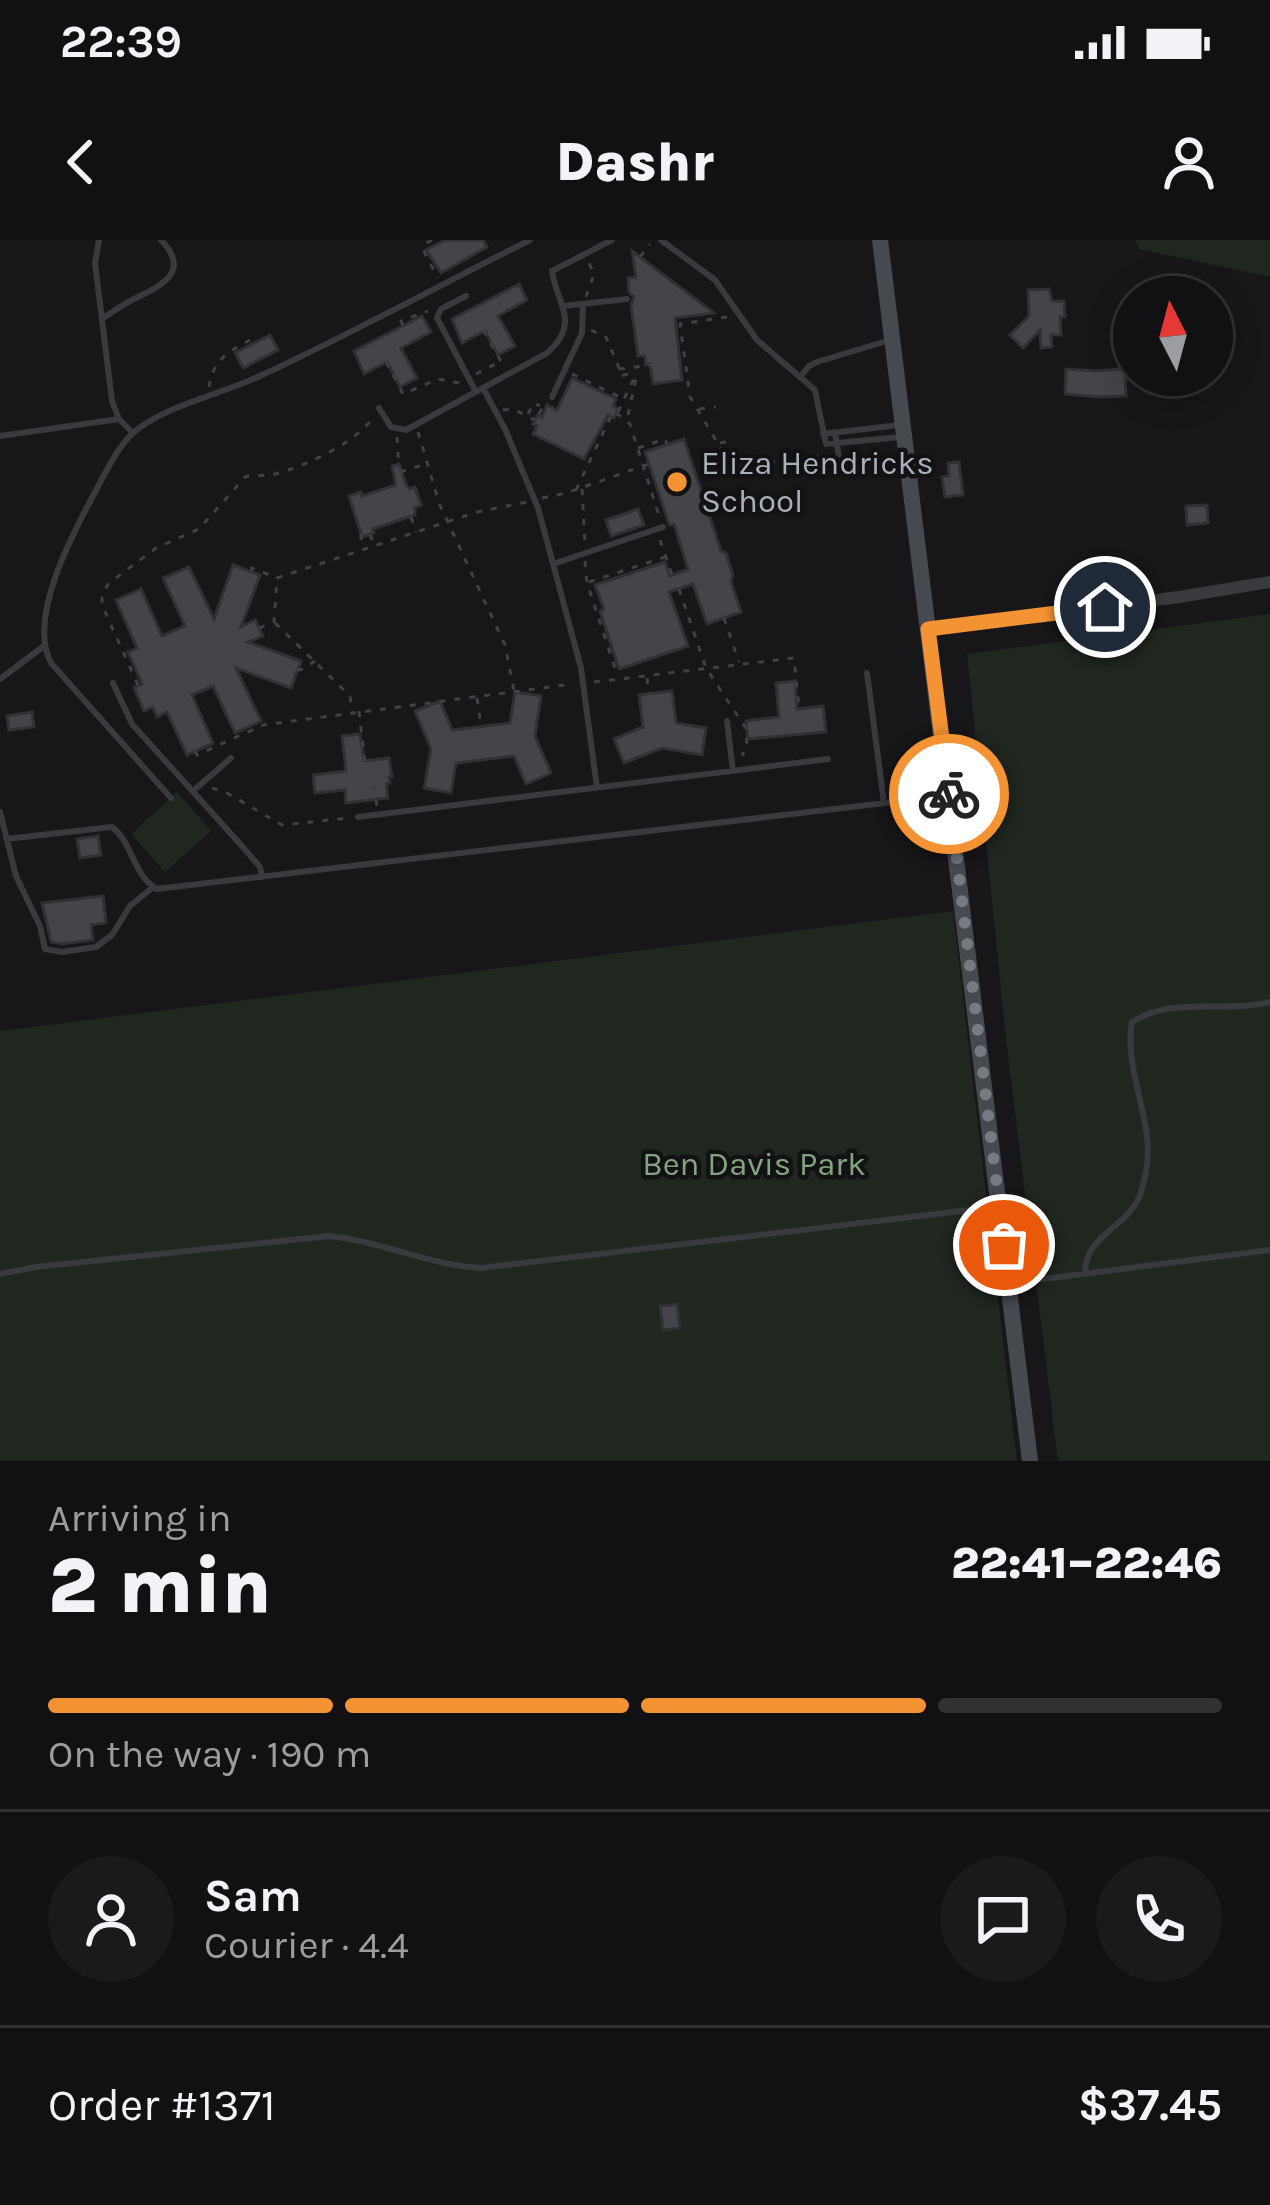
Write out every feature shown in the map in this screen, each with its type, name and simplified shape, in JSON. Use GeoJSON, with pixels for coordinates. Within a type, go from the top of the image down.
{"type":"FeatureCollection","features":[{"type":"Feature","properties":{"kind":"main road"},"geometry":{"type":"LineString","coordinates":[[880,240],[1030,1457]]}},
{"type":"Feature","properties":{"kind":"street"},"geometry":{"type":"LineString","coordinates":[[928,629],[1270,582]]}},
{"type":"Feature","properties":{"kind":"lane"},"geometry":{"type":"LineString","coordinates":[[99,240],[95,263],[112,401],[119,419],[133,433]]}},
{"type":"Feature","properties":{"kind":"lane"},"geometry":{"type":"LineString","coordinates":[[103,318],[169,279],[173,260],[160,240]]}},
{"type":"Feature","properties":{"kind":"lane"},"geometry":{"type":"LineString","coordinates":[[171,798],[51,663],[44,646],[48,608],[63,554],[116,454],[149,422],[262,376],[530,240]]}},
{"type":"Feature","properties":{"kind":"lane"},"geometry":{"type":"LineString","coordinates":[[379,408],[392,427],[406,430],[475,385],[547,353],[558,343],[564,322],[552,271],[612,240]]}},
{"type":"Feature","properties":{"kind":"lane"},"geometry":{"type":"LineString","coordinates":[[657,240],[715,280],[757,340],[801,376],[818,396],[826,444],[838,452]]}},
{"type":"Feature","properties":{"kind":"lane"},"geometry":{"type":"LineString","coordinates":[[466,296],[441,309],[438,322],[497,413],[535,500],[583,683],[597,788]]}},
{"type":"Feature","properties":{"kind":"lane"},"geometry":{"type":"LineString","coordinates":[[563,306],[627,299]]}},
{"type":"Feature","properties":{"kind":"lane"},"geometry":{"type":"LineString","coordinates":[[549,398],[584,326],[583,304]]}},
{"type":"Feature","properties":{"kind":"lane"},"geometry":{"type":"LineString","coordinates":[[801,376],[817,362],[892,340]]}},
{"type":"Feature","properties":{"kind":"lane"},"geometry":{"type":"LineString","coordinates":[[0,436],[119,419]]}},
{"type":"Feature","properties":{"kind":"lane"},"geometry":{"type":"LineString","coordinates":[[823,434],[904,430]]}},
{"type":"Feature","properties":{"kind":"lane"},"geometry":{"type":"LineString","coordinates":[[838,452],[904,430]]}},
{"type":"Feature","properties":{"kind":"lane"},"geometry":{"type":"LineString","coordinates":[[835,432],[838,452]]}},
{"type":"Feature","properties":{"kind":"lane"},"geometry":{"type":"LineString","coordinates":[[554,564],[663,527]]}},
{"type":"Feature","properties":{"kind":"lane"},"geometry":{"type":"LineString","coordinates":[[0,679],[44,646]]}},
{"type":"Feature","properties":{"kind":"lane"},"geometry":{"type":"LineString","coordinates":[[867,673],[884,803]]}},
{"type":"Feature","properties":{"kind":"lane"},"geometry":{"type":"LineString","coordinates":[[113,683],[132,724],[260,867],[262,877]]}},
{"type":"Feature","properties":{"kind":"lane"},"geometry":{"type":"LineString","coordinates":[[728,721],[733,771]]}},
{"type":"Feature","properties":{"kind":"lane"},"geometry":{"type":"LineString","coordinates":[[192,791],[231,758]]}},
{"type":"Feature","properties":{"kind":"lane"},"geometry":{"type":"LineString","coordinates":[[358,817],[828,759]]}},
{"type":"Feature","properties":{"kind":"lane"},"geometry":{"type":"LineString","coordinates":[[4,837],[112,826],[121,833],[144,881],[157,890],[949,796]]}},
{"type":"Feature","properties":{"kind":"lane"},"geometry":{"type":"LineString","coordinates":[[0,812],[21,892],[40,926],[44,947],[50,951],[80,951],[104,942],[130,906],[152,888]]}},
{"type":"Feature","properties":{"kind":"lane"},"geometry":{"type":"LineString","coordinates":[[1085,1274],[1090,1249],[1138,1199],[1148,1167],[1140,1099],[1127,1046],[1132,1022],[1171,1006],[1270,1002]]}},
{"type":"Feature","properties":{"kind":"lane"},"geometry":{"type":"LineString","coordinates":[[0,1274],[329,1236],[437,1263],[481,1268],[999,1206]]}},
{"type":"Feature","properties":{"kind":"lane"},"geometry":{"type":"LineString","coordinates":[[1009,1284],[1270,1250]]}},
{"type":"Feature","properties":{"kind":"path"},"geometry":{"type":"LineString","coordinates":[[431,240],[424,252],[441,285]]}},
{"type":"Feature","properties":{"kind":"path"},"geometry":{"type":"LineString","coordinates":[[640,257],[657,240]]}},
{"type":"Feature","properties":{"kind":"path"},"geometry":{"type":"LineString","coordinates":[[583,304],[594,274],[584,254]]}},
{"type":"Feature","properties":{"kind":"path"},"geometry":{"type":"LineString","coordinates":[[403,326],[401,321],[425,310],[438,314]]}},
{"type":"Feature","properties":{"kind":"path"},"geometry":{"type":"LineString","coordinates":[[738,312],[680,324],[690,397],[732,467],[838,452]]}},
{"type":"Feature","properties":{"kind":"path"},"geometry":{"type":"LineString","coordinates":[[584,326],[606,337],[620,376],[637,379],[627,419],[646,465],[663,527],[660,540],[672,575]]}},
{"type":"Feature","properties":{"kind":"path"},"geometry":{"type":"LineString","coordinates":[[483,330],[508,374]]}},
{"type":"Feature","properties":{"kind":"path"},"geometry":{"type":"LineString","coordinates":[[213,394],[209,381],[219,360],[250,340]]}},
{"type":"Feature","properties":{"kind":"path"},"geometry":{"type":"LineString","coordinates":[[386,362],[402,393],[437,379],[475,385],[507,353]]}},
{"type":"Feature","properties":{"kind":"path"},"geometry":{"type":"LineString","coordinates":[[620,369],[651,365]]}},
{"type":"Feature","properties":{"kind":"path"},"geometry":{"type":"LineString","coordinates":[[572,374],[624,399]]}},
{"type":"Feature","properties":{"kind":"path"},"geometry":{"type":"LineString","coordinates":[[579,489],[634,378]]}},
{"type":"Feature","properties":{"kind":"path"},"geometry":{"type":"LineString","coordinates":[[409,382],[412,390]]}},
{"type":"Feature","properties":{"kind":"path"},"geometry":{"type":"LineString","coordinates":[[497,413],[513,409],[537,417],[549,398]]}},
{"type":"Feature","properties":{"kind":"path"},"geometry":{"type":"LineString","coordinates":[[527,416],[534,403],[542,407]]}},
{"type":"Feature","properties":{"kind":"path"},"geometry":{"type":"LineString","coordinates":[[698,409],[716,407]]}},
{"type":"Feature","properties":{"kind":"path"},"geometry":{"type":"LineString","coordinates":[[138,685],[101,602],[108,584],[148,553],[199,530],[248,476],[278,473],[349,441],[366,429],[379,408]]}},
{"type":"Feature","properties":{"kind":"path"},"geometry":{"type":"LineString","coordinates":[[615,414],[627,419]]}},
{"type":"Feature","properties":{"kind":"path"},"geometry":{"type":"LineString","coordinates":[[416,424],[448,521],[502,637],[514,691]]}},
{"type":"Feature","properties":{"kind":"path"},"geometry":{"type":"LineString","coordinates":[[397,430],[400,483]]}},
{"type":"Feature","properties":{"kind":"path"},"geometry":{"type":"LineString","coordinates":[[638,448],[665,439],[667,444]]}},
{"type":"Feature","properties":{"kind":"path"},"geometry":{"type":"LineString","coordinates":[[718,443],[732,441]]}},
{"type":"Feature","properties":{"kind":"path"},"geometry":{"type":"LineString","coordinates":[[399,472],[427,464]]}},
{"type":"Feature","properties":{"kind":"path"},"geometry":{"type":"LineString","coordinates":[[251,572],[252,568],[277,578],[448,521],[579,489],[646,465]]}},
{"type":"Feature","properties":{"kind":"path"},"geometry":{"type":"LineString","coordinates":[[579,489],[584,496],[587,583],[616,670]]}},
{"type":"Feature","properties":{"kind":"path"},"geometry":{"type":"LineString","coordinates":[[411,517],[416,532]]}},
{"type":"Feature","properties":{"kind":"path"},"geometry":{"type":"LineString","coordinates":[[361,534],[361,539],[371,536],[374,546]]}},
{"type":"Feature","properties":{"kind":"path"},"geometry":{"type":"LineString","coordinates":[[587,583],[666,557]]}},
{"type":"Feature","properties":{"kind":"path"},"geometry":{"type":"LineString","coordinates":[[274,622],[277,578]]}},
{"type":"Feature","properties":{"kind":"path"},"geometry":{"type":"LineString","coordinates":[[679,589],[706,668],[745,727],[747,744],[733,771]]}},
{"type":"Feature","properties":{"kind":"path"},"geometry":{"type":"LineString","coordinates":[[724,618],[740,664]]}},
{"type":"Feature","properties":{"kind":"path"},"geometry":{"type":"LineString","coordinates":[[259,628],[274,622]]}},
{"type":"Feature","properties":{"kind":"path"},"geometry":{"type":"LineString","coordinates":[[274,622],[350,696],[352,712]]}},
{"type":"Feature","properties":{"kind":"path"},"geometry":{"type":"LineString","coordinates":[[685,639],[695,635]]}},
{"type":"Feature","properties":{"kind":"path"},"geometry":{"type":"LineString","coordinates":[[195,751],[197,755],[262,725],[794,658],[799,708]]}},
{"type":"Feature","properties":{"kind":"path"},"geometry":{"type":"LineString","coordinates":[[297,670],[315,661]]}},
{"type":"Feature","properties":{"kind":"path"},"geometry":{"type":"LineString","coordinates":[[646,676],[649,694]]}},
{"type":"Feature","properties":{"kind":"path"},"geometry":{"type":"LineString","coordinates":[[477,696],[481,726]]}},
{"type":"Feature","properties":{"kind":"path"},"geometry":{"type":"LineString","coordinates":[[359,711],[365,762]]}},
{"type":"Feature","properties":{"kind":"path"},"geometry":{"type":"LineString","coordinates":[[351,733],[362,732]]}},
{"type":"Feature","properties":{"kind":"path"},"geometry":{"type":"LineString","coordinates":[[374,785],[378,814]]}},
{"type":"Feature","properties":{"kind":"path"},"geometry":{"type":"LineString","coordinates":[[192,791],[219,790],[283,825],[358,817]]}},
{"type":"Feature","properties":{"kind":"green space"},"geometry":{"type":"Polygon","coordinates":[[[1136,240],[1270,240],[1270,277],[1139,249],[1136,240]]]}},
{"type":"Feature","properties":{"kind":"green space"},"geometry":{"type":"Polygon","coordinates":[[[1270,614],[1270,1461],[1058,1461],[1006,1039],[967,654],[1270,614]]]}},
{"type":"Feature","properties":{"kind":"green space"},"geometry":{"type":"Polygon","coordinates":[[[177,792],[211,831],[165,872],[131,834],[177,792]]]}},
{"type":"Feature","properties":{"kind":"green space","name":"Ben Davis Park"},"geometry":{"type":"Polygon","coordinates":[[[953,911],[1017,1461],[0,1461],[0,1031],[953,911]]]}},
{"type":"Feature","properties":{"kind":"building"},"geometry":{"type":"Polygon","coordinates":[[[445,240],[483,240],[487,247],[441,273],[426,250],[445,240]]]}},
{"type":"Feature","properties":{"kind":"building"},"geometry":{"type":"Polygon","coordinates":[[[632,251],[714,313],[675,318],[682,380],[653,384],[650,364],[646,365],[645,356],[638,356],[628,278],[636,277],[632,251]]]}},
{"type":"Feature","properties":{"kind":"building"},"geometry":{"type":"Polygon","coordinates":[[[519,284],[527,300],[498,316],[515,346],[498,355],[485,331],[462,343],[452,319],[519,284]]]}},
{"type":"Feature","properties":{"kind":"building"},"geometry":{"type":"Polygon","coordinates":[[[1049,289],[1052,301],[1064,301],[1061,335],[1051,335],[1052,347],[1041,348],[1040,330],[1023,348],[1010,335],[1029,316],[1028,290],[1049,289]]]}},
{"type":"Feature","properties":{"kind":"building"},"geometry":{"type":"Polygon","coordinates":[[[422,316],[431,332],[401,348],[417,378],[400,387],[387,362],[364,374],[354,351],[422,316]]]}},
{"type":"Feature","properties":{"kind":"building"},"geometry":{"type":"Polygon","coordinates":[[[270,335],[278,350],[243,368],[235,353],[270,335]]]}},
{"type":"Feature","properties":{"kind":"building"},"geometry":{"type":"Polygon","coordinates":[[[1066,369],[1113,370],[1113,396],[1126,396],[1099,397],[1065,394],[1066,369]]]}},
{"type":"Feature","properties":{"kind":"building"},"geometry":{"type":"Polygon","coordinates":[[[572,378],[616,399],[613,406],[618,409],[614,418],[608,415],[584,459],[533,434],[538,414],[542,417],[547,405],[557,410],[572,378]]]}},
{"type":"Feature","properties":{"kind":"building"},"geometry":{"type":"Polygon","coordinates":[[[684,439],[721,551],[726,553],[741,612],[707,624],[693,584],[669,592],[688,646],[619,669],[595,585],[665,562],[670,576],[688,569],[645,452],[684,439]]]}},
{"type":"Feature","properties":{"kind":"building"},"geometry":{"type":"Polygon","coordinates":[[[959,462],[963,495],[945,497],[942,477],[949,476],[948,463],[959,462]]]}},
{"type":"Feature","properties":{"kind":"building"},"geometry":{"type":"Polygon","coordinates":[[[399,464],[406,485],[415,487],[421,505],[415,507],[415,515],[362,537],[349,496],[396,485],[392,466],[399,464]]]}},
{"type":"Feature","properties":{"kind":"building"},"geometry":{"type":"Polygon","coordinates":[[[1207,505],[1208,523],[1187,525],[1186,506],[1207,505]]]}},
{"type":"Feature","properties":{"kind":"building"},"geometry":{"type":"Polygon","coordinates":[[[638,509],[644,525],[611,536],[606,520],[638,509]]]}},
{"type":"Feature","properties":{"kind":"building"},"geometry":{"type":"Polygon","coordinates":[[[233,565],[260,575],[241,627],[255,620],[263,636],[248,642],[301,661],[291,688],[236,668],[261,721],[235,733],[213,686],[192,695],[213,743],[187,755],[167,712],[157,717],[153,707],[144,711],[134,687],[142,684],[128,652],[137,648],[116,600],[141,589],[162,636],[185,626],[163,578],[189,567],[214,619],[233,565]]]}},
{"type":"Feature","properties":{"kind":"building"},"geometry":{"type":"Polygon","coordinates":[[[795,681],[797,709],[823,706],[826,732],[748,739],[746,721],[779,717],[776,683],[795,681]]]}},
{"type":"Feature","properties":{"kind":"building"},"geometry":{"type":"Polygon","coordinates":[[[672,691],[676,723],[706,728],[702,755],[662,748],[624,763],[614,739],[643,727],[639,695],[672,691]]]}},
{"type":"Feature","properties":{"kind":"building"},"geometry":{"type":"Polygon","coordinates":[[[515,692],[541,696],[535,736],[551,773],[526,784],[514,756],[456,763],[451,793],[424,788],[431,749],[415,711],[440,701],[452,730],[510,723],[515,692]]]}},
{"type":"Feature","properties":{"kind":"building"},"geometry":{"type":"Polygon","coordinates":[[[32,712],[34,727],[9,730],[7,716],[32,712]]]}},
{"type":"Feature","properties":{"kind":"building"},"geometry":{"type":"Polygon","coordinates":[[[360,734],[364,761],[389,758],[388,798],[346,803],[345,790],[315,793],[313,775],[346,771],[342,736],[360,734]]]}},
{"type":"Feature","properties":{"kind":"building"},"geometry":{"type":"Polygon","coordinates":[[[98,836],[101,855],[80,858],[77,839],[98,836]]]}},
{"type":"Feature","properties":{"kind":"building"},"geometry":{"type":"Polygon","coordinates":[[[103,896],[106,923],[91,925],[93,940],[51,942],[42,903],[103,896]]]}},
{"type":"Feature","properties":{"kind":"building"},"geometry":{"type":"Polygon","coordinates":[[[677,1304],[680,1328],[663,1330],[660,1306],[677,1304]]]}},
{"type":"Feature","properties":{"kind":"way so far"},"geometry":{"type":"LineString","coordinates":[[949,794],[1004,1245]]}},
{"type":"Feature","properties":{"kind":"place","name":"Eliza Hendricks School"},"geometry":{"type":"Point","coordinates":[677,482]}},
{"type":"Feature","properties":{"kind":"route"},"geometry":{"type":"LineString","coordinates":[[949,794],[928,629],[1105,607]]}}]}
